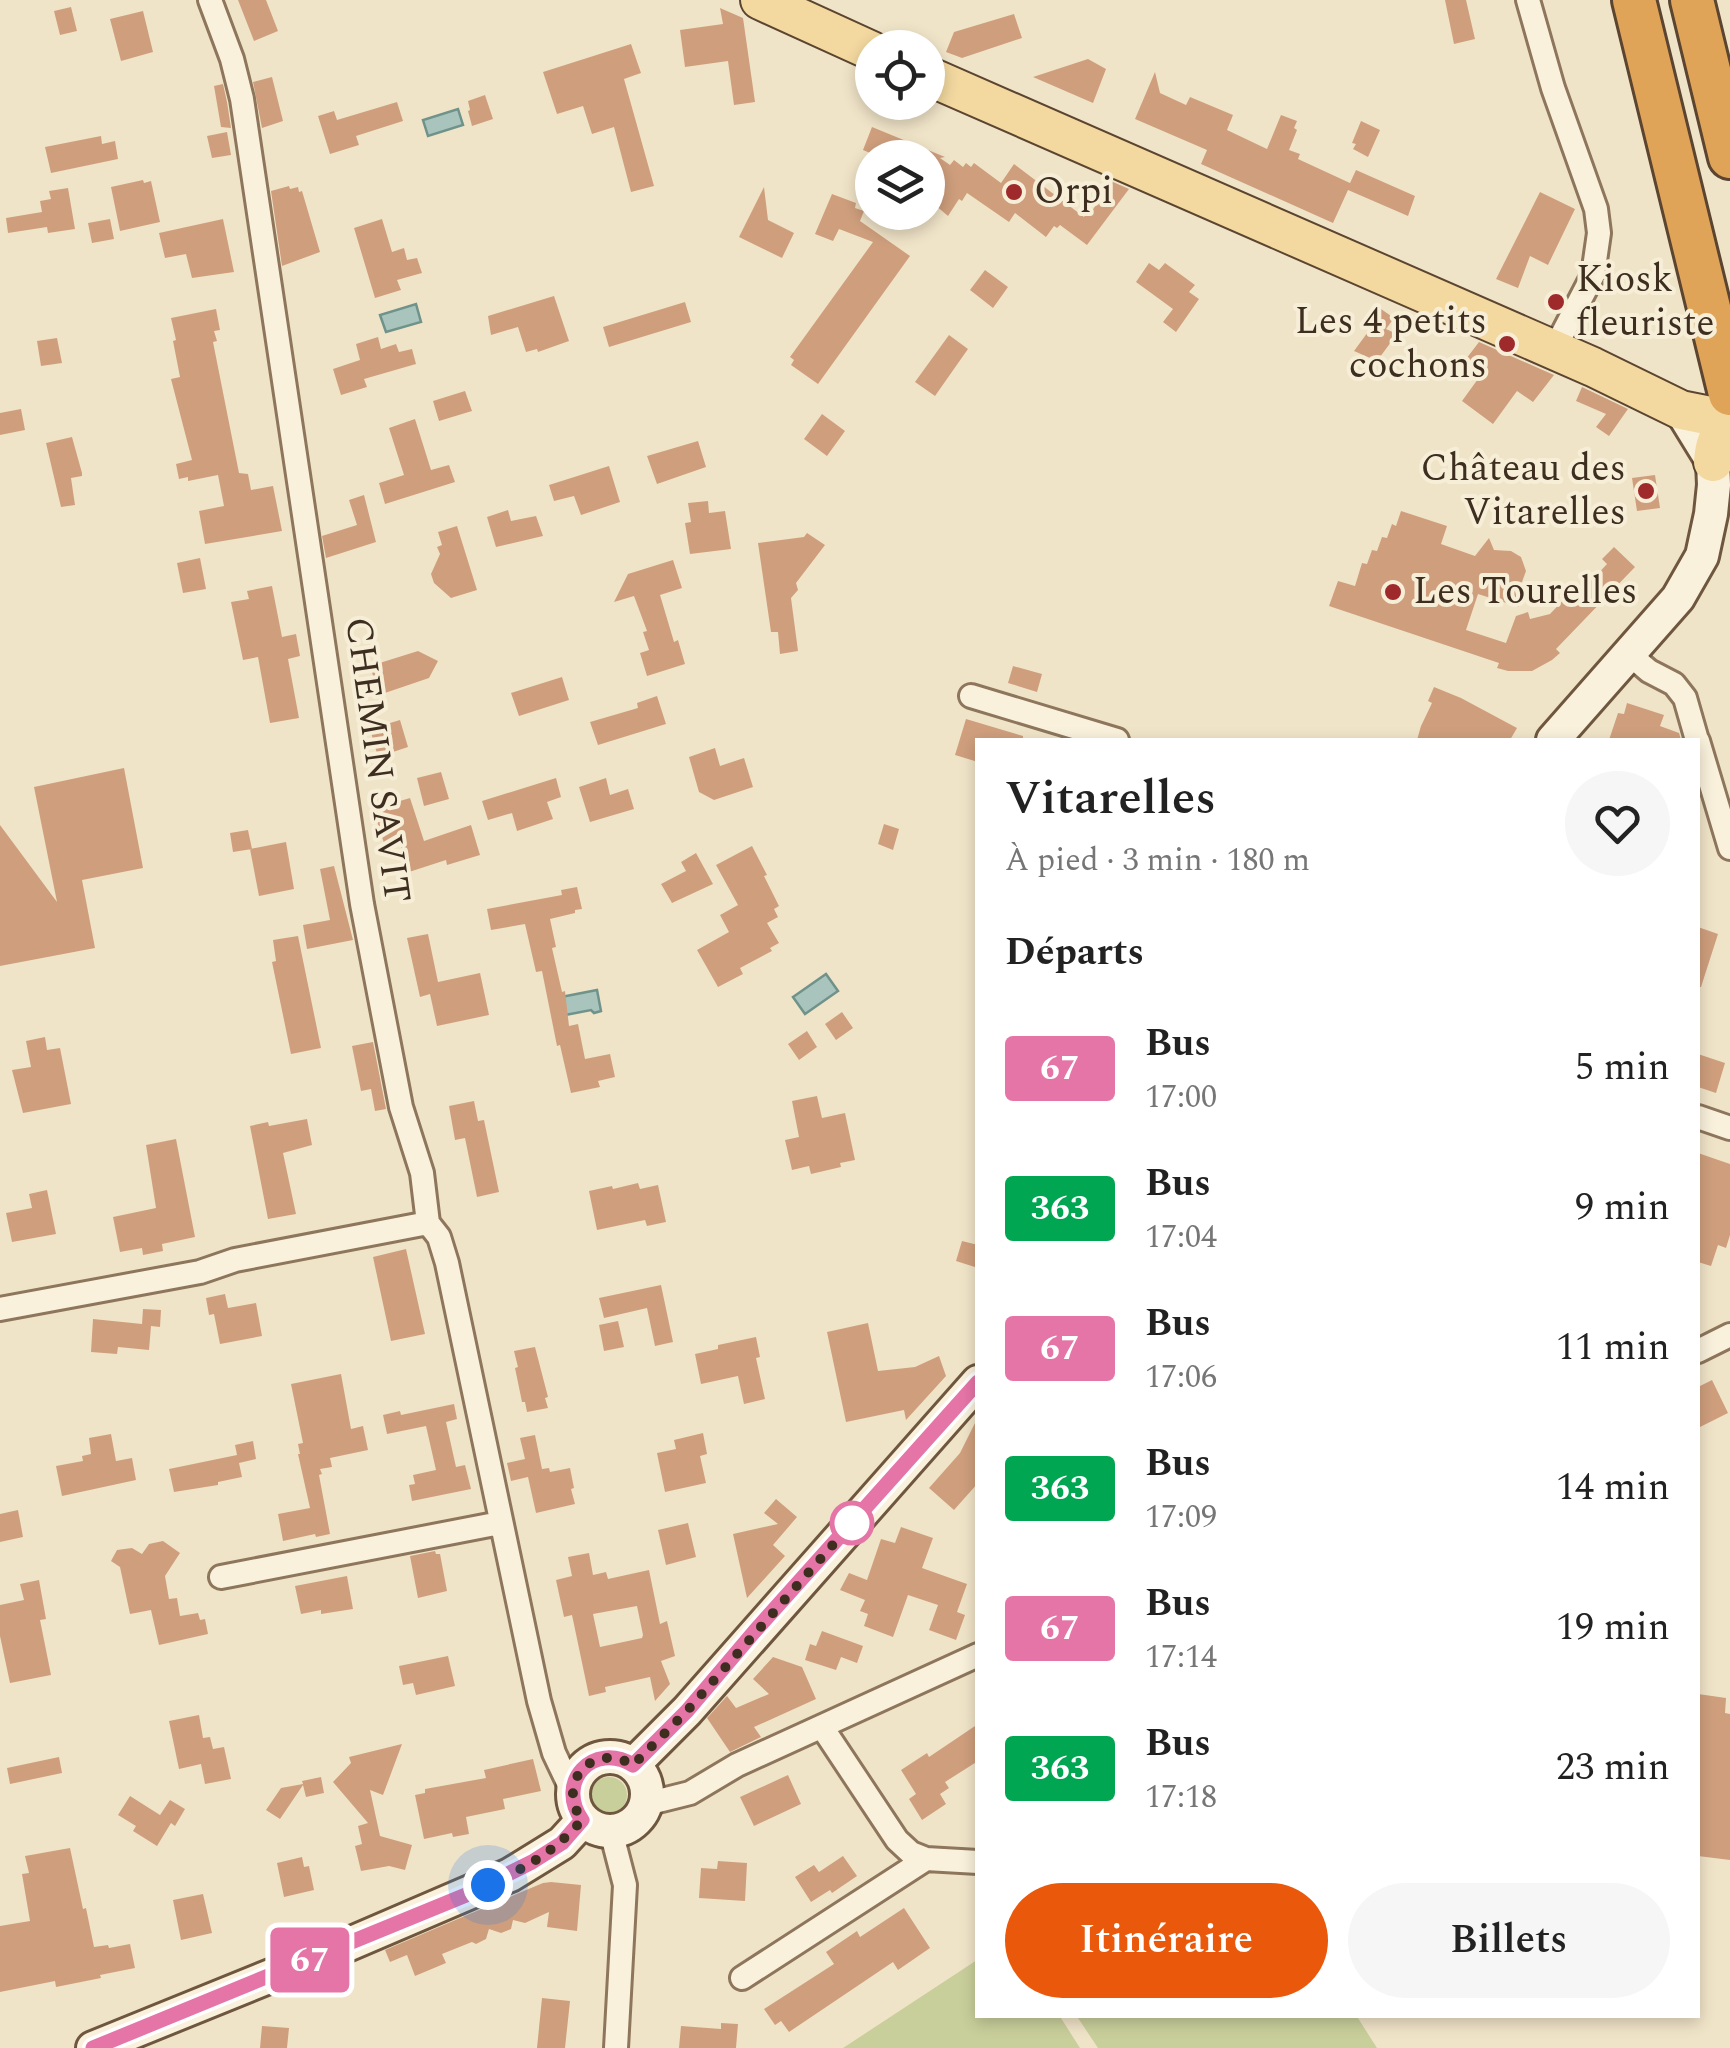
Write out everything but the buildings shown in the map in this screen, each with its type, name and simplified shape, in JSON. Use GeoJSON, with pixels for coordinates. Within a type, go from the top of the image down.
{"type":"FeatureCollection","features":[{"type":"Feature","properties":{"kind":"highway"},"geometry":{"type":"LineString","coordinates":[[1634,0],[1730,394]]}},
{"type":"Feature","properties":{"kind":"highway"},"geometry":{"type":"LineString","coordinates":[[1692,0],[1730,156]]}},
{"type":"Feature","properties":{"kind":"main road"},"geometry":{"type":"LineString","coordinates":[[760,0],[855,43]]}},
{"type":"Feature","properties":{"kind":"main road"},"geometry":{"type":"LineString","coordinates":[[945,83],[1554,350],[1681,410],[1730,422],[1714,446],[1719,470],[1706,543],[1695,571],[1678,598],[1554,738]]}},
{"type":"Feature","properties":{"kind":"main road"},"geometry":{"type":"LineString","coordinates":[[1681,410],[1719,470]]}},
{"type":"Feature","properties":{"kind":"main road"},"geometry":{"type":"LineString","coordinates":[[633,1765],[687,1711],[975,1385]]}},
{"type":"Feature","properties":{"kind":"main road"},"geometry":{"type":"LineString","coordinates":[[618,1758],[639,1771],[646,1786],[646,1804],[637,1820],[621,1830],[589,1815],[576,1776],[593,1761],[618,1758]]}},
{"type":"Feature","properties":{"kind":"main road"},"geometry":{"type":"LineString","coordinates":[[93,2048],[510,1875],[562,1843],[589,1815]]}},
{"type":"Feature","properties":{"kind":"street","name":"CHEMIN SAVIT"},"geometry":{"type":"LineString","coordinates":[[210,0],[242,99],[362,904],[400,1107],[422,1173],[428,1223],[440,1237],[447,1264],[547,1732],[554,1753],[625,1885],[616,2048]]}},
{"type":"Feature","properties":{"kind":"street"},"geometry":{"type":"LineString","coordinates":[[1528,0],[1596,209],[1599,233],[1593,275],[1554,350]]}},
{"type":"Feature","properties":{"kind":"street"},"geometry":{"type":"LineString","coordinates":[[1628,653],[1649,671],[1674,684],[1685,698],[1696,738]]}},
{"type":"Feature","properties":{"kind":"street"},"geometry":{"type":"LineString","coordinates":[[971,696],[1110,738]]}},
{"type":"Feature","properties":{"kind":"street"},"geometry":{"type":"LineString","coordinates":[[1700,750],[1730,848]]}},
{"type":"Feature","properties":{"kind":"street"},"geometry":{"type":"LineString","coordinates":[[1700,1119],[1730,1128]]}},
{"type":"Feature","properties":{"kind":"street"},"geometry":{"type":"LineString","coordinates":[[0,1309],[200,1272],[235,1260],[428,1223]]}},
{"type":"Feature","properties":{"kind":"street"},"geometry":{"type":"LineString","coordinates":[[1700,1350],[1730,1335]]}},
{"type":"Feature","properties":{"kind":"street"},"geometry":{"type":"LineString","coordinates":[[221,1577],[500,1524]]}},
{"type":"Feature","properties":{"kind":"street"},"geometry":{"type":"LineString","coordinates":[[646,1804],[690,1793],[737,1765],[975,1656]]}},
{"type":"Feature","properties":{"kind":"street"},"geometry":{"type":"LineString","coordinates":[[822,1727],[897,1840],[911,1853],[975,1862]]}},
{"type":"Feature","properties":{"kind":"street"},"geometry":{"type":"LineString","coordinates":[[742,1978],[926,1858]]}},
{"type":"Feature","properties":{"kind":"green space"},"geometry":{"type":"Polygon","coordinates":[[[609,1777],[622,1782],[627,1795],[622,1808],[609,1813],[596,1808],[591,1795],[596,1782],[609,1777]]]}},
{"type":"Feature","properties":{"kind":"green space"},"geometry":{"type":"Polygon","coordinates":[[[975,1961],[975,2018],[1061,2018],[1080,2048],[843,2048],[975,1961]]]}},
{"type":"Feature","properties":{"kind":"green space"},"geometry":{"type":"Polygon","coordinates":[[[1078,2018],[1358,2018],[1377,2048],[1098,2048],[1078,2018]]]}},
{"type":"Feature","properties":{"kind":"water"},"geometry":{"type":"Polygon","coordinates":[[[458,109],[463,125],[428,136],[423,120],[458,109]]]}},
{"type":"Feature","properties":{"kind":"water"},"geometry":{"type":"Polygon","coordinates":[[[416,304],[421,322],[386,332],[380,315],[416,304]]]}},
{"type":"Feature","properties":{"kind":"water"},"geometry":{"type":"Polygon","coordinates":[[[826,974],[838,991],[805,1014],[793,997],[826,974]]]}},
{"type":"Feature","properties":{"kind":"water"},"geometry":{"type":"Polygon","coordinates":[[[597,990],[601,1011],[560,1016],[556,998],[597,990]]]}},
{"type":"Feature","properties":{"kind":"bus line","name":"67"},"geometry":{"type":"LineString","coordinates":[[93,2048],[466,1895],[510,1875],[562,1843],[582,1820],[573,1800],[574,1782],[581,1770],[593,1761],[610,1757],[633,1765],[687,1711],[975,1385]]}},
{"type":"Feature","properties":{"kind":"place","name":"Orpi"},"geometry":{"type":"Point","coordinates":[1014,192]}},
{"type":"Feature","properties":{"kind":"place","name":"Kiosk fleuriste"},"geometry":{"type":"Point","coordinates":[1556,302]}},
{"type":"Feature","properties":{"kind":"place","name":"Les 4 petits cochons"},"geometry":{"type":"Point","coordinates":[1507,344]}},
{"type":"Feature","properties":{"kind":"place","name":"Château des Vitarelles"},"geometry":{"type":"Point","coordinates":[1646,491]}},
{"type":"Feature","properties":{"kind":"place","name":"Les Tourelles"},"geometry":{"type":"Point","coordinates":[1393,592]}},
{"type":"Feature","properties":{"kind":"route"},"geometry":{"type":"LineString","coordinates":[[488,1885],[562,1843],[582,1820],[573,1800],[574,1782],[581,1770],[593,1761],[610,1757],[633,1765],[687,1711],[852,1523]]}}]}
